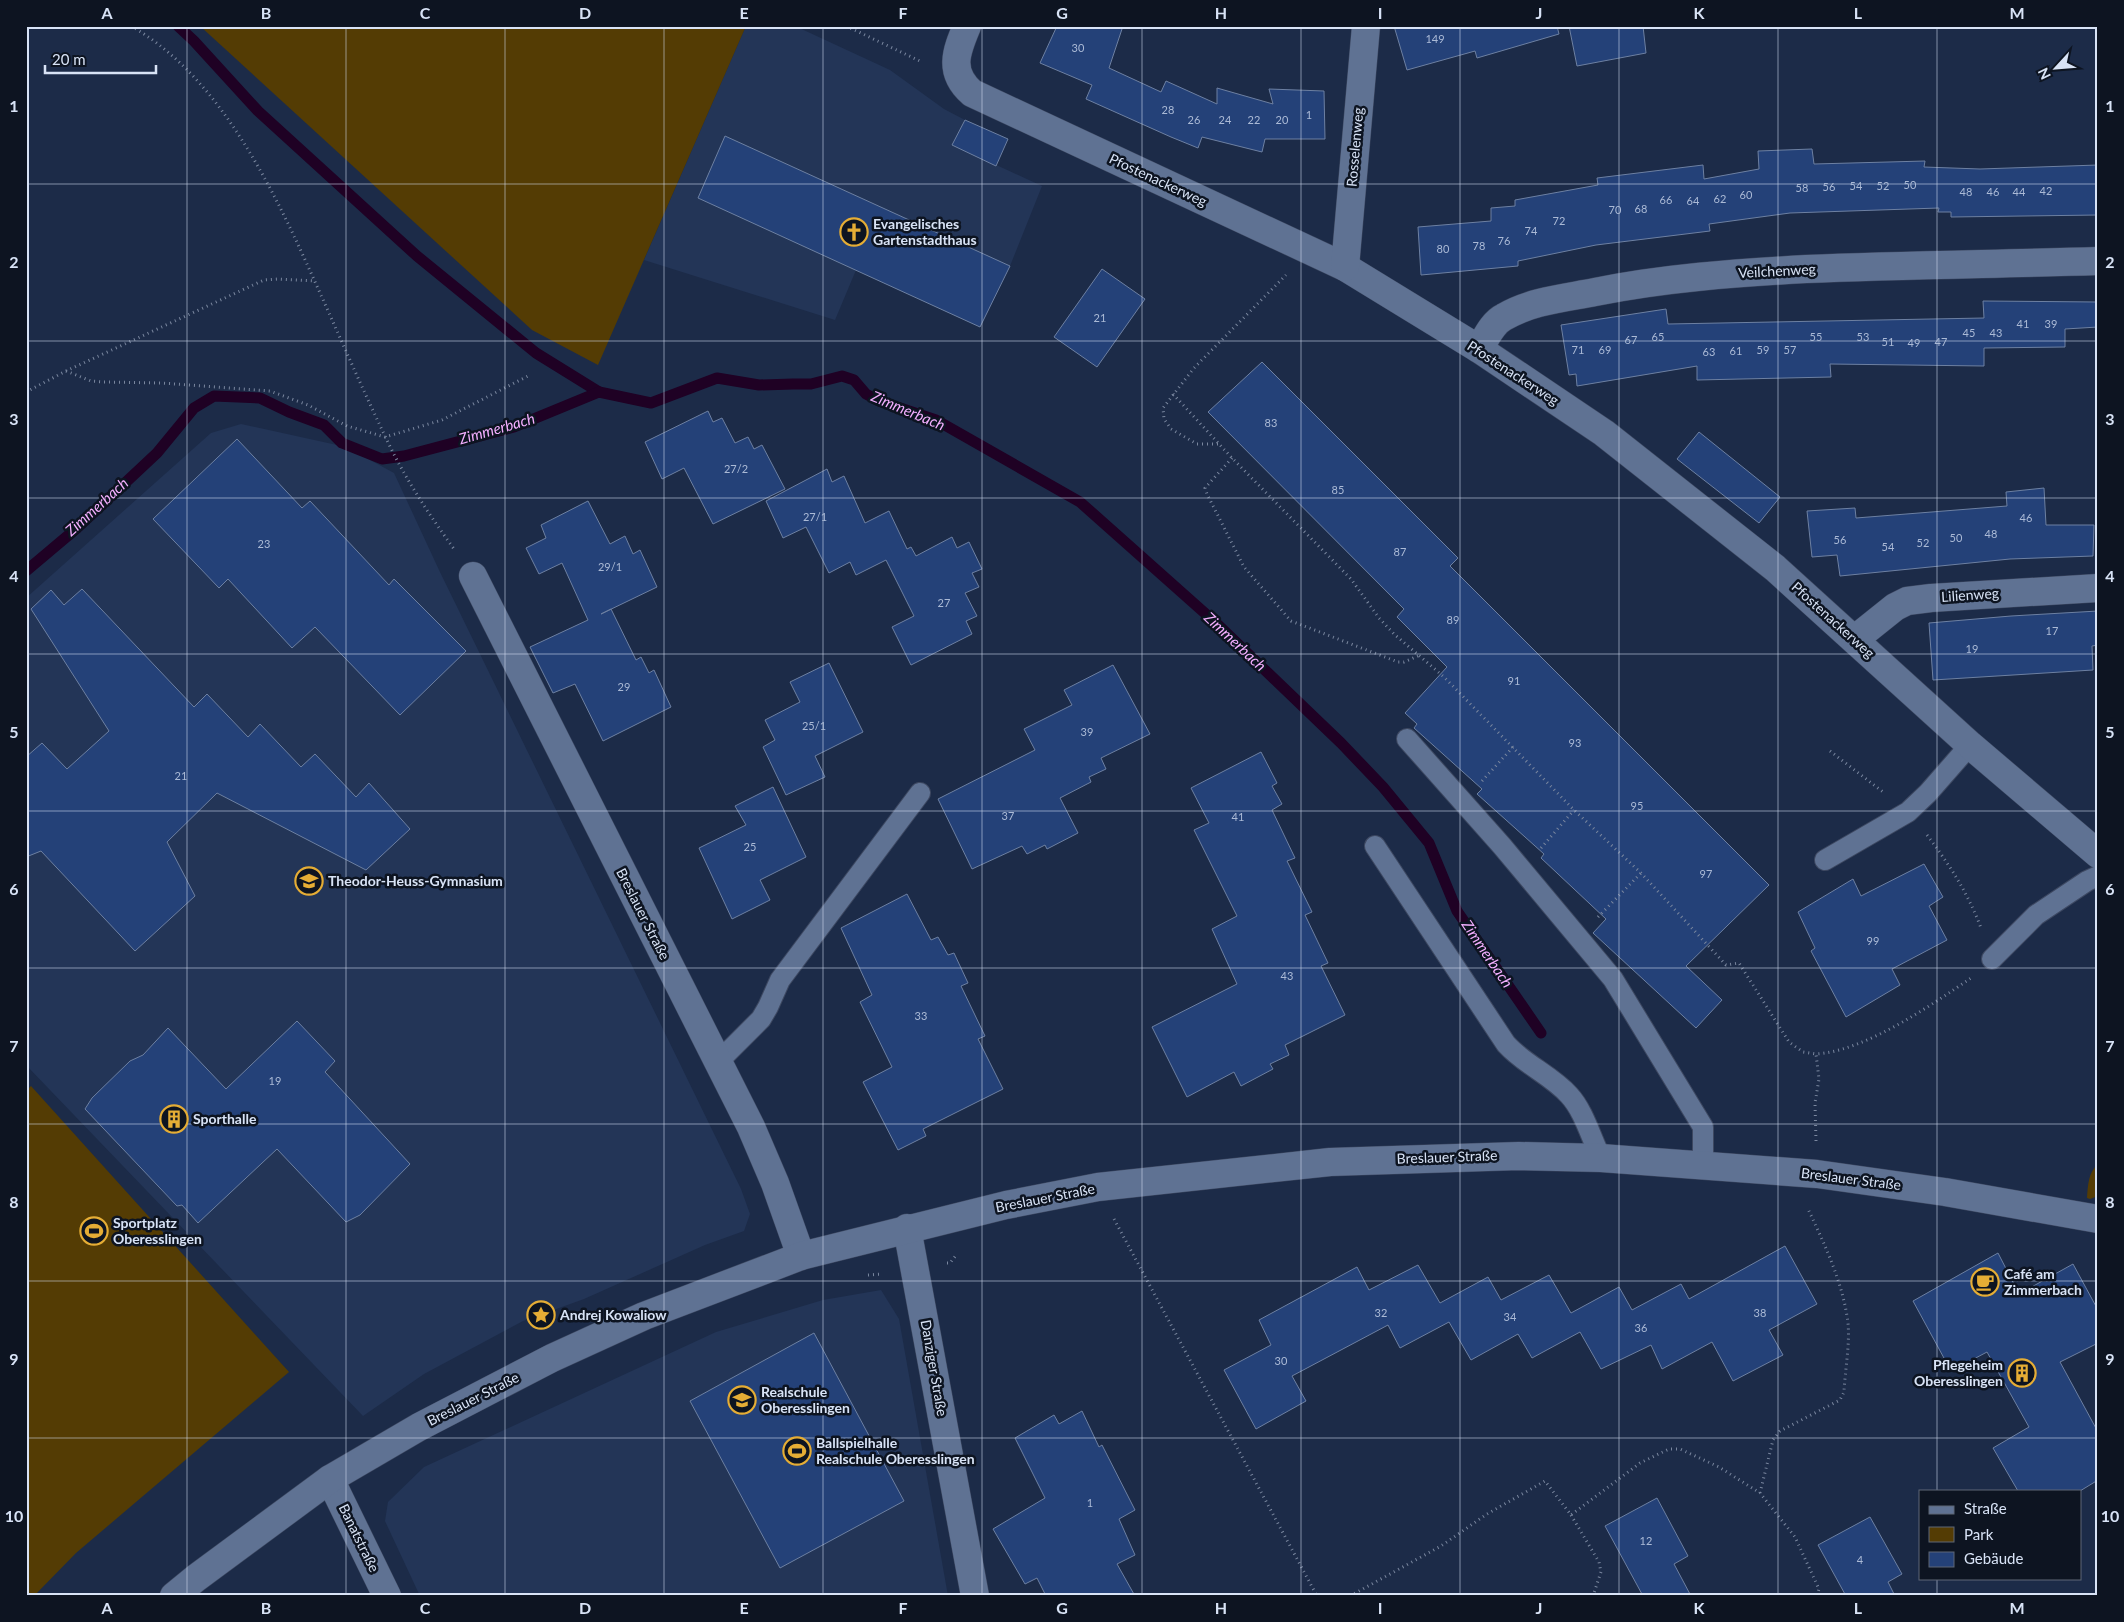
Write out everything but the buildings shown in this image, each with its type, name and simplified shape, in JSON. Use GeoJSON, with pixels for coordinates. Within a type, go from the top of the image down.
{"type":"FeatureCollection","features":[{"type":"Feature","properties":{"kind":"street"},"geometry":{"type":"LineString","coordinates":[[957,71],[958,50],[967,26]]}},
{"type":"Feature","properties":{"kind":"street","name":"Rosselenweg"},"geometry":{"type":"LineString","coordinates":[[1345,267],[1366,26]]}},
{"type":"Feature","properties":{"kind":"street","name":"Pfostenackerweg"},"geometry":{"type":"LineString","coordinates":[[957,71],[964,86],[972,93],[1345,267],[1479,349],[1604,433],[1775,568],[1970,745],[2098,854]]}},
{"type":"Feature","properties":{"kind":"street","name":"Veilchenweg"},"geometry":{"type":"LineString","coordinates":[[1479,349],[1496,322],[1519,309],[1614,288],[1687,277],[1745,272],[1860,267],[2098,261]]}},
{"type":"Feature","properties":{"kind":"street","name":"Breslauer Straße"},"geometry":{"type":"LineString","coordinates":[[473,576],[719,1062],[776,1183],[802,1256]]}},
{"type":"Feature","properties":{"kind":"street","name":"Lilienweg"},"geometry":{"type":"LineString","coordinates":[[1855,639],[1895,607],[1907,601],[2098,588]]}},
{"type":"Feature","properties":{"kind":"street","name":"Breslauer Straße"},"geometry":{"type":"LineString","coordinates":[[174,1596],[330,1479],[419,1427],[552,1358],[644,1316],[802,1256],[907,1228],[1006,1205],[1098,1187],[1330,1162],[1499,1156],[1601,1158],[1817,1174],[1945,1192],[2098,1219]]}},
{"type":"Feature","properties":{"kind":"street","name":"Danziger Straße"},"geometry":{"type":"LineString","coordinates":[[907,1228],[975,1596]]}},
{"type":"Feature","properties":{"kind":"street","name":"Banatstraße"},"geometry":{"type":"LineString","coordinates":[[330,1479],[387,1596]]}},
{"type":"Feature","properties":{"kind":"lane"},"geometry":{"type":"LineString","coordinates":[[1407,739],[1502,846],[1613,979],[1703,1127],[1702,1164]]}},
{"type":"Feature","properties":{"kind":"lane"},"geometry":{"type":"LineString","coordinates":[[1825,860],[1908,812],[1928,793],[1970,745]]}},
{"type":"Feature","properties":{"kind":"lane"},"geometry":{"type":"LineString","coordinates":[[719,1062],[761,1019],[780,980],[920,793]]}},
{"type":"Feature","properties":{"kind":"lane"},"geometry":{"type":"LineString","coordinates":[[1375,846],[1506,1044],[1518,1058],[1570,1096],[1601,1158]]}},
{"type":"Feature","properties":{"kind":"lane"},"geometry":{"type":"LineString","coordinates":[[1992,959],[2036,915],[2087,881],[2098,876]]}},
{"type":"Feature","properties":{"kind":"path"},"geometry":{"type":"LineString","coordinates":[[132,26],[175,58],[226,117],[256,162],[290,225],[385,437],[416,495],[473,576]]}},
{"type":"Feature","properties":{"kind":"path"},"geometry":{"type":"LineString","coordinates":[[846,26],[928,65],[957,71]]}},
{"type":"Feature","properties":{"kind":"path"},"geometry":{"type":"LineString","coordinates":[[1219,444],[1197,444],[1171,429],[1164,419],[1163,408],[1194,368],[1263,300],[1307,250]]}},
{"type":"Feature","properties":{"kind":"path"},"geometry":{"type":"LineString","coordinates":[[26,392],[66,371],[264,280],[278,279],[315,282]]}},
{"type":"Feature","properties":{"kind":"path"},"geometry":{"type":"LineString","coordinates":[[66,371],[91,381],[162,383],[270,391],[308,405],[347,426],[385,437],[442,420],[528,376]]}},
{"type":"Feature","properties":{"kind":"path"},"geometry":{"type":"LineString","coordinates":[[1173,394],[1232,458],[1351,579],[1379,618],[1444,678],[1574,810],[1641,873],[1726,964],[1739,963],[1789,1042],[1803,1052],[1816,1054],[1828,1053],[1851,1045],[1882,1031],[1940,999],[1979,973],[1992,959],[1972,904],[1963,887],[1949,865],[1908,812],[1830,751]]}},
{"type":"Feature","properties":{"kind":"path"},"geometry":{"type":"LineString","coordinates":[[1232,458],[1205,488],[1206,494],[1244,567],[1291,621],[1398,662],[1404,662],[1418,656]]}},
{"type":"Feature","properties":{"kind":"path"},"geometry":{"type":"LineString","coordinates":[[1490,772],[1513,747]]}},
{"type":"Feature","properties":{"kind":"path"},"geometry":{"type":"LineString","coordinates":[[1541,848],[1574,810]]}},
{"type":"Feature","properties":{"kind":"path"},"geometry":{"type":"LineString","coordinates":[[1596,919],[1641,873]]}},
{"type":"Feature","properties":{"kind":"path"},"geometry":{"type":"LineString","coordinates":[[1816,1054],[1819,1079],[1815,1103],[1817,1174]]}},
{"type":"Feature","properties":{"kind":"path"},"geometry":{"type":"LineString","coordinates":[[1098,1187],[1116,1224],[1318,1596]]}},
{"type":"Feature","properties":{"kind":"path"},"geometry":{"type":"LineString","coordinates":[[1760,1494],[1774,1440],[1780,1430],[1840,1400],[1844,1392],[1848,1324],[1844,1298],[1826,1247],[1808,1209]]}},
{"type":"Feature","properties":{"kind":"path"},"geometry":{"type":"LineString","coordinates":[[1571,1515],[1640,1463],[1669,1449],[1680,1449],[1719,1467],[1760,1494],[1795,1537],[1819,1589],[1817,1596]]}},
{"type":"Feature","properties":{"kind":"path"},"geometry":{"type":"LineString","coordinates":[[1350,1596],[1441,1546],[1487,1514],[1545,1481],[1571,1515],[1599,1562],[1601,1572],[1593,1596]]}},
{"type":"Feature","properties":{"kind":"shaded area"},"geometry":{"type":"Polygon","coordinates":[[[746,26],[795,26],[890,70],[944,109],[965,120],[953,145],[1042,186],[1010,266],[980,327],[856,270],[835,320],[644,260],[746,26]]]}},
{"type":"Feature","properties":{"kind":"shaded area","name":"Theodor-Heuss-Gymnasium"},"geometry":{"type":"Polygon","coordinates":[[[241,424],[346,447],[394,473],[439,570],[741,1189],[750,1214],[744,1231],[705,1245],[584,1299],[523,1321],[424,1374],[363,1416],[26,1065],[26,598],[211,433],[241,424]]]}},
{"type":"Feature","properties":{"kind":"shaded area","name":"Realschule Oberesslingen"},"geometry":{"type":"Polygon","coordinates":[[[881,1290],[899,1319],[948,1596],[420,1596],[385,1521],[388,1502],[424,1467],[716,1332],[823,1300],[881,1290]]]}},
{"type":"Feature","properties":{"kind":"green space"},"geometry":{"type":"Polygon","coordinates":[[[200,26],[746,26],[598,365],[532,330],[200,26]]]}},
{"type":"Feature","properties":{"kind":"green space","name":"Sportplatz Oberesslingen"},"geometry":{"type":"Polygon","coordinates":[[[31,1086],[289,1372],[76,1553],[34,1596],[26,1596],[26,1091],[31,1086]]]}},
{"type":"Feature","properties":{"kind":"green space"},"geometry":{"type":"Polygon","coordinates":[[[2098,1164],[2098,1196],[2090,1199],[2087,1198],[2089,1180],[2092,1171],[2098,1164]]]}},
{"type":"Feature","properties":{"kind":"waterway"},"geometry":{"type":"LineString","coordinates":[[178,26],[258,111],[417,256],[536,353],[599,392]]}},
{"type":"Feature","properties":{"kind":"waterway","name":"Zimmerbach"},"geometry":{"type":"LineString","coordinates":[[26,571],[77,528],[157,453],[194,408],[214,396],[260,398],[289,412],[324,425],[342,443],[382,459],[404,456],[514,427],[599,392],[651,403],[717,378],[759,385],[811,384],[842,376],[854,380],[866,394],[879,401],[936,420],[1080,502],[1216,623],[1341,743],[1383,787],[1429,843],[1457,911],[1541,1033]]}},
{"type":"Feature","properties":{"kind":"place","name":"Evangelisches Gartenstadthaus"},"geometry":{"type":"Point","coordinates":[854,232]}},
{"type":"Feature","properties":{"kind":"place","name":"Theodor-Heuss-Gymnasium"},"geometry":{"type":"Point","coordinates":[309,881]}},
{"type":"Feature","properties":{"kind":"place","name":"Sporthalle"},"geometry":{"type":"Point","coordinates":[174,1119]}},
{"type":"Feature","properties":{"kind":"place","name":"Sportplatz Oberesslingen"},"geometry":{"type":"Point","coordinates":[94,1231]}},
{"type":"Feature","properties":{"kind":"place","name":"Café am Zimmerbach"},"geometry":{"type":"Point","coordinates":[1985,1282]}},
{"type":"Feature","properties":{"kind":"place","name":"Andrej Kowaliow"},"geometry":{"type":"Point","coordinates":[541,1315]}},
{"type":"Feature","properties":{"kind":"place","name":"Pflegeheim Oberesslingen"},"geometry":{"type":"Point","coordinates":[2022,1373]}},
{"type":"Feature","properties":{"kind":"place","name":"Realschule Oberesslingen"},"geometry":{"type":"Point","coordinates":[742,1400]}},
{"type":"Feature","properties":{"kind":"place","name":"Ballspielhalle Realschule Oberesslingen"},"geometry":{"type":"Point","coordinates":[797,1451]}}]}
